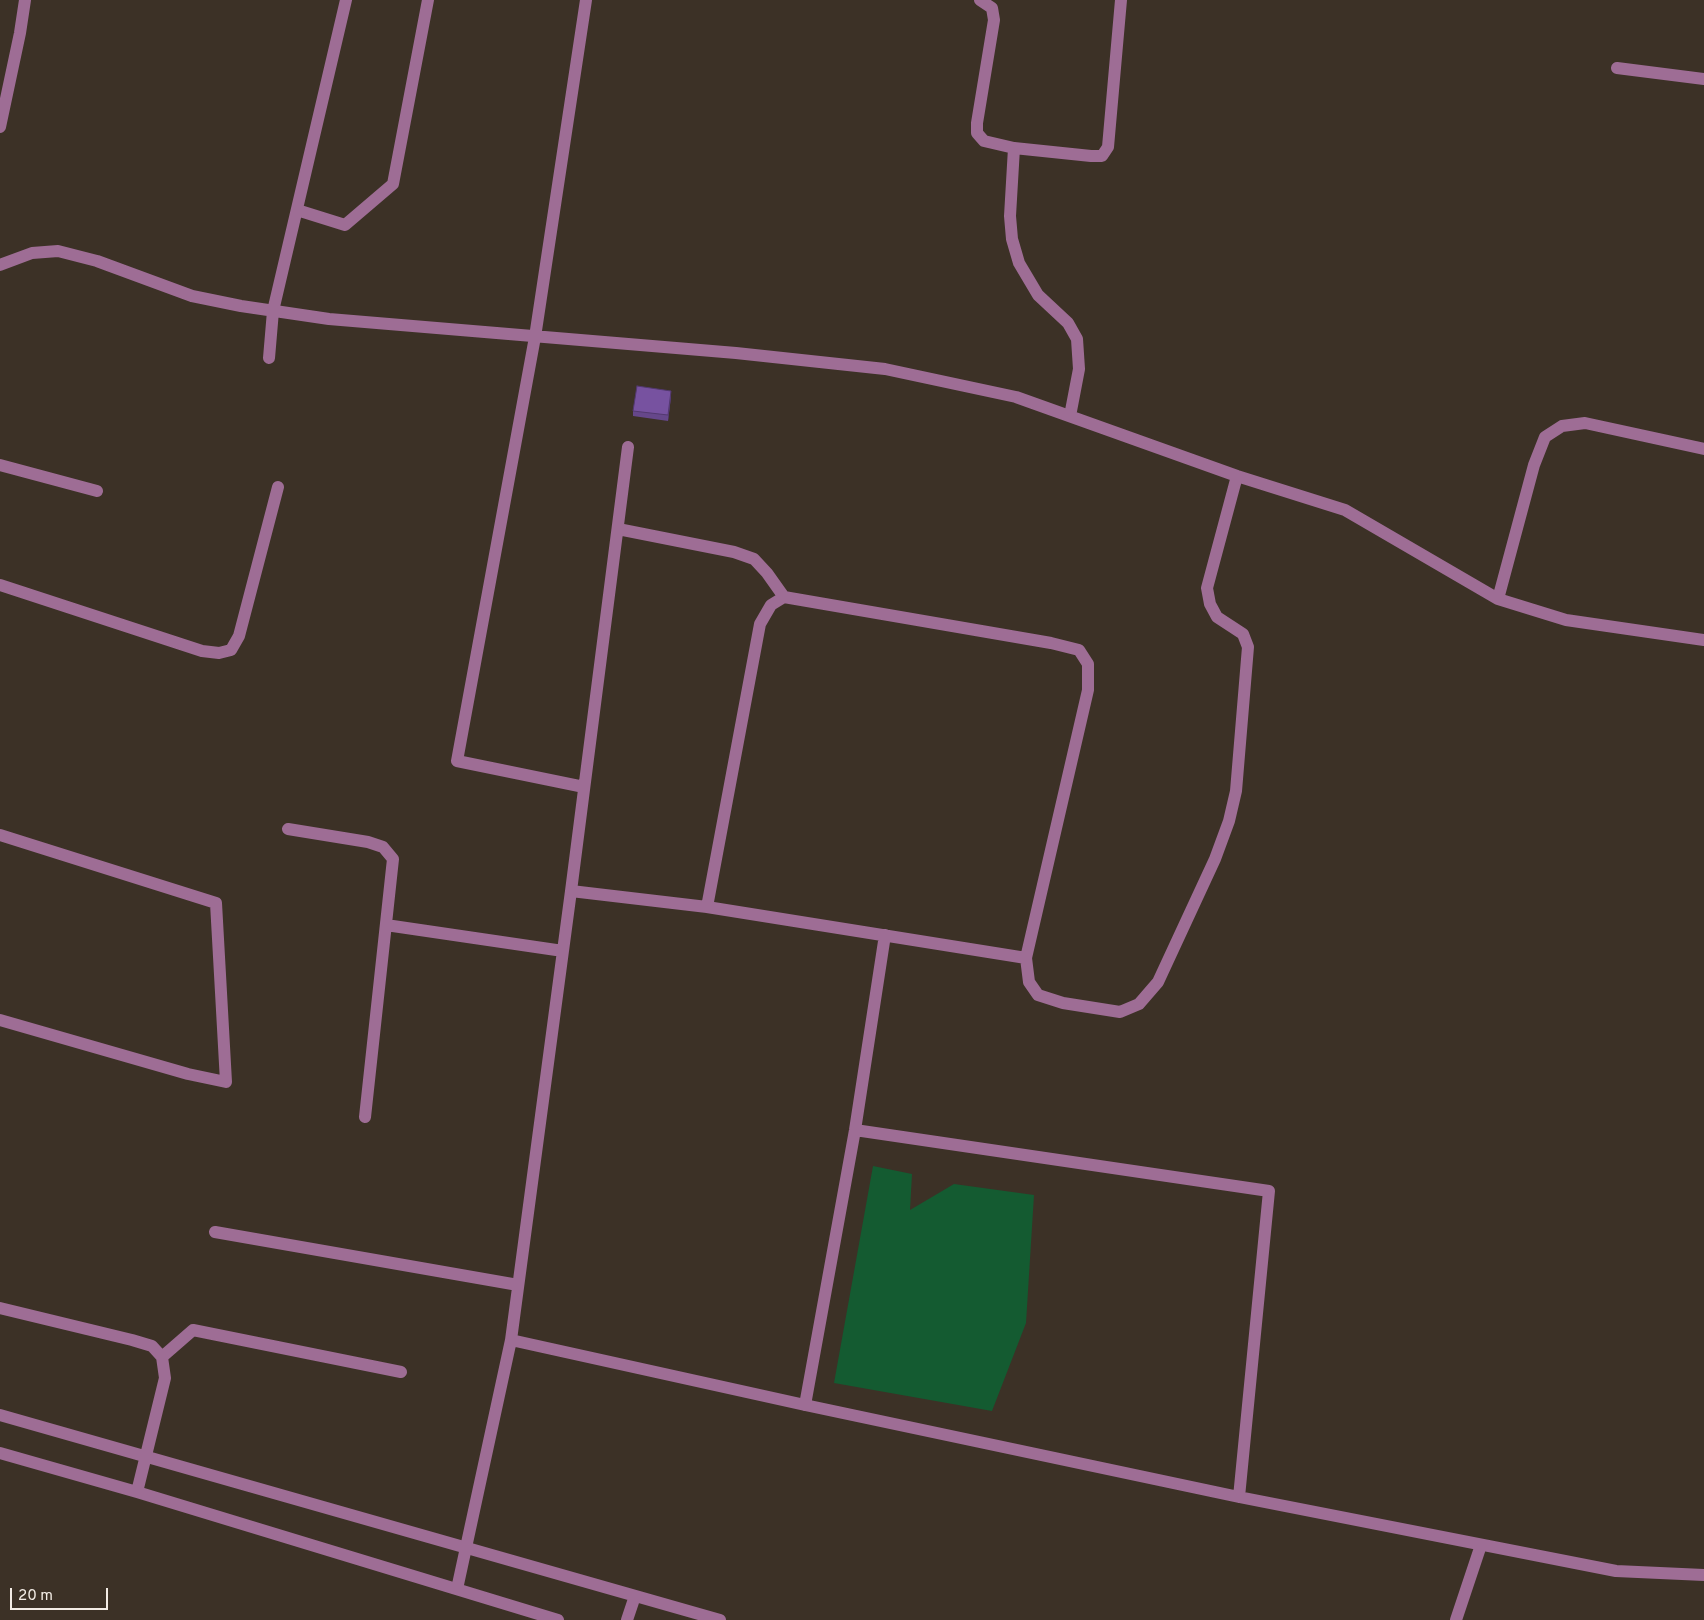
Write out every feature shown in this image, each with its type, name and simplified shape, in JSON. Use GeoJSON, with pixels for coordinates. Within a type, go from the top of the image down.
{"type":"FeatureCollection","features":[{"type":"Feature","properties":{"kind":"street"},"geometry":{"type":"LineString","coordinates":[[0,127],[25,0]]}},
{"type":"Feature","properties":{"kind":"street"},"geometry":{"type":"LineString","coordinates":[[269,358],[273,311],[346,0]]}},
{"type":"Feature","properties":{"kind":"street"},"geometry":{"type":"LineString","coordinates":[[297,210],[345,225],[393,184],[428,0]]}},
{"type":"Feature","properties":{"kind":"street"},"geometry":{"type":"LineString","coordinates":[[584,787],[457,761],[535,337],[586,0]]}},
{"type":"Feature","properties":{"kind":"street"},"geometry":{"type":"LineString","coordinates":[[980,0],[992,8],[994,20],[977,133],[984,141],[1014,148],[1091,156],[1102,156],[1108,148],[1121,0]]}},
{"type":"Feature","properties":{"kind":"street"},"geometry":{"type":"LineString","coordinates":[[1617,68],[1704,79]]}},
{"type":"Feature","properties":{"kind":"street"},"geometry":{"type":"LineString","coordinates":[[1014,148],[1010,216],[1012,239],[1019,263],[1038,295],[1068,323],[1077,339],[1079,368],[1070,416]]}},
{"type":"Feature","properties":{"kind":"street"},"geometry":{"type":"LineString","coordinates":[[0,265],[32,253],[58,251],[97,261],[192,296],[273,311],[328,319],[736,353],[885,369],[1016,397],[1237,476],[1345,510],[1498,599],[1566,620],[1704,640]]}},
{"type":"Feature","properties":{"kind":"street"},"geometry":{"type":"LineString","coordinates":[[1498,599],[1534,465],[1545,437],[1562,426],[1585,423],[1704,449]]}},
{"type":"Feature","properties":{"kind":"street"},"geometry":{"type":"LineString","coordinates":[[457,1588],[511,1340],[628,447]]}},
{"type":"Feature","properties":{"kind":"street"},"geometry":{"type":"LineString","coordinates":[[0,464],[97,491]]}},
{"type":"Feature","properties":{"kind":"street"},"geometry":{"type":"LineString","coordinates":[[707,907],[760,624],[771,605],[784,597],[1050,643],[1079,650],[1088,664],[1088,690],[1026,958],[1029,982],[1038,995],[1063,1003],[1120,1012],[1139,1004],[1158,982],[1216,859],[1229,821],[1236,791],[1248,647],[1243,634],[1217,617],[1210,604],[1207,588],[1237,476]]}},
{"type":"Feature","properties":{"kind":"street"},"geometry":{"type":"LineString","coordinates":[[0,585],[202,651],[219,653],[231,650],[239,636],[278,487]]}},
{"type":"Feature","properties":{"kind":"street"},"geometry":{"type":"LineString","coordinates":[[618,529],[734,552],[754,559],[767,573],[784,597]]}},
{"type":"Feature","properties":{"kind":"street"},"geometry":{"type":"LineString","coordinates":[[288,829],[368,842],[383,847],[393,859],[365,1117]]}},
{"type":"Feature","properties":{"kind":"street"},"geometry":{"type":"LineString","coordinates":[[0,835],[216,902],[226,1082],[188,1074],[0,1020]]}},
{"type":"Feature","properties":{"kind":"street"},"geometry":{"type":"LineString","coordinates":[[570,891],[707,907],[1026,958]]}},
{"type":"Feature","properties":{"kind":"street"},"geometry":{"type":"LineString","coordinates":[[386,925],[563,951]]}},
{"type":"Feature","properties":{"kind":"street"},"geometry":{"type":"LineString","coordinates":[[805,1406],[855,1130],[885,934]]}},
{"type":"Feature","properties":{"kind":"street"},"geometry":{"type":"LineString","coordinates":[[855,1130],[1269,1191],[1239,1497]]}},
{"type":"Feature","properties":{"kind":"street"},"geometry":{"type":"LineString","coordinates":[[215,1232],[518,1285]]}},
{"type":"Feature","properties":{"kind":"street"},"geometry":{"type":"LineString","coordinates":[[0,1308],[152,1346],[162,1357],[165,1378],[137,1492]]}},
{"type":"Feature","properties":{"kind":"street"},"geometry":{"type":"LineString","coordinates":[[162,1357],[193,1330],[401,1372]]}},
{"type":"Feature","properties":{"kind":"street"},"geometry":{"type":"LineString","coordinates":[[511,1340],[805,1406],[1239,1497],[1616,1571],[1704,1575]]}},
{"type":"Feature","properties":{"kind":"street"},"geometry":{"type":"LineString","coordinates":[[0,1415],[720,1620]]}},
{"type":"Feature","properties":{"kind":"street"},"geometry":{"type":"LineString","coordinates":[[0,1453],[137,1492],[558,1620]]}},
{"type":"Feature","properties":{"kind":"street"},"geometry":{"type":"LineString","coordinates":[[1456,1620],[1481,1544]]}},
{"type":"Feature","properties":{"kind":"street"},"geometry":{"type":"LineString","coordinates":[[627,1620],[635,1596]]}},
{"type":"Feature","properties":{"kind":"green space"},"geometry":{"type":"Polygon","coordinates":[[[873,1166],[912,1174],[910,1210],[954,1184],[1034,1195],[1026,1323],[992,1411],[834,1383],[873,1166]]]}},
{"type":"Feature","properties":{"kind":"building"},"geometry":{"type":"Polygon","coordinates":[[[637,386],[671,391],[668,415],[633,411],[637,386]]]}}]}
